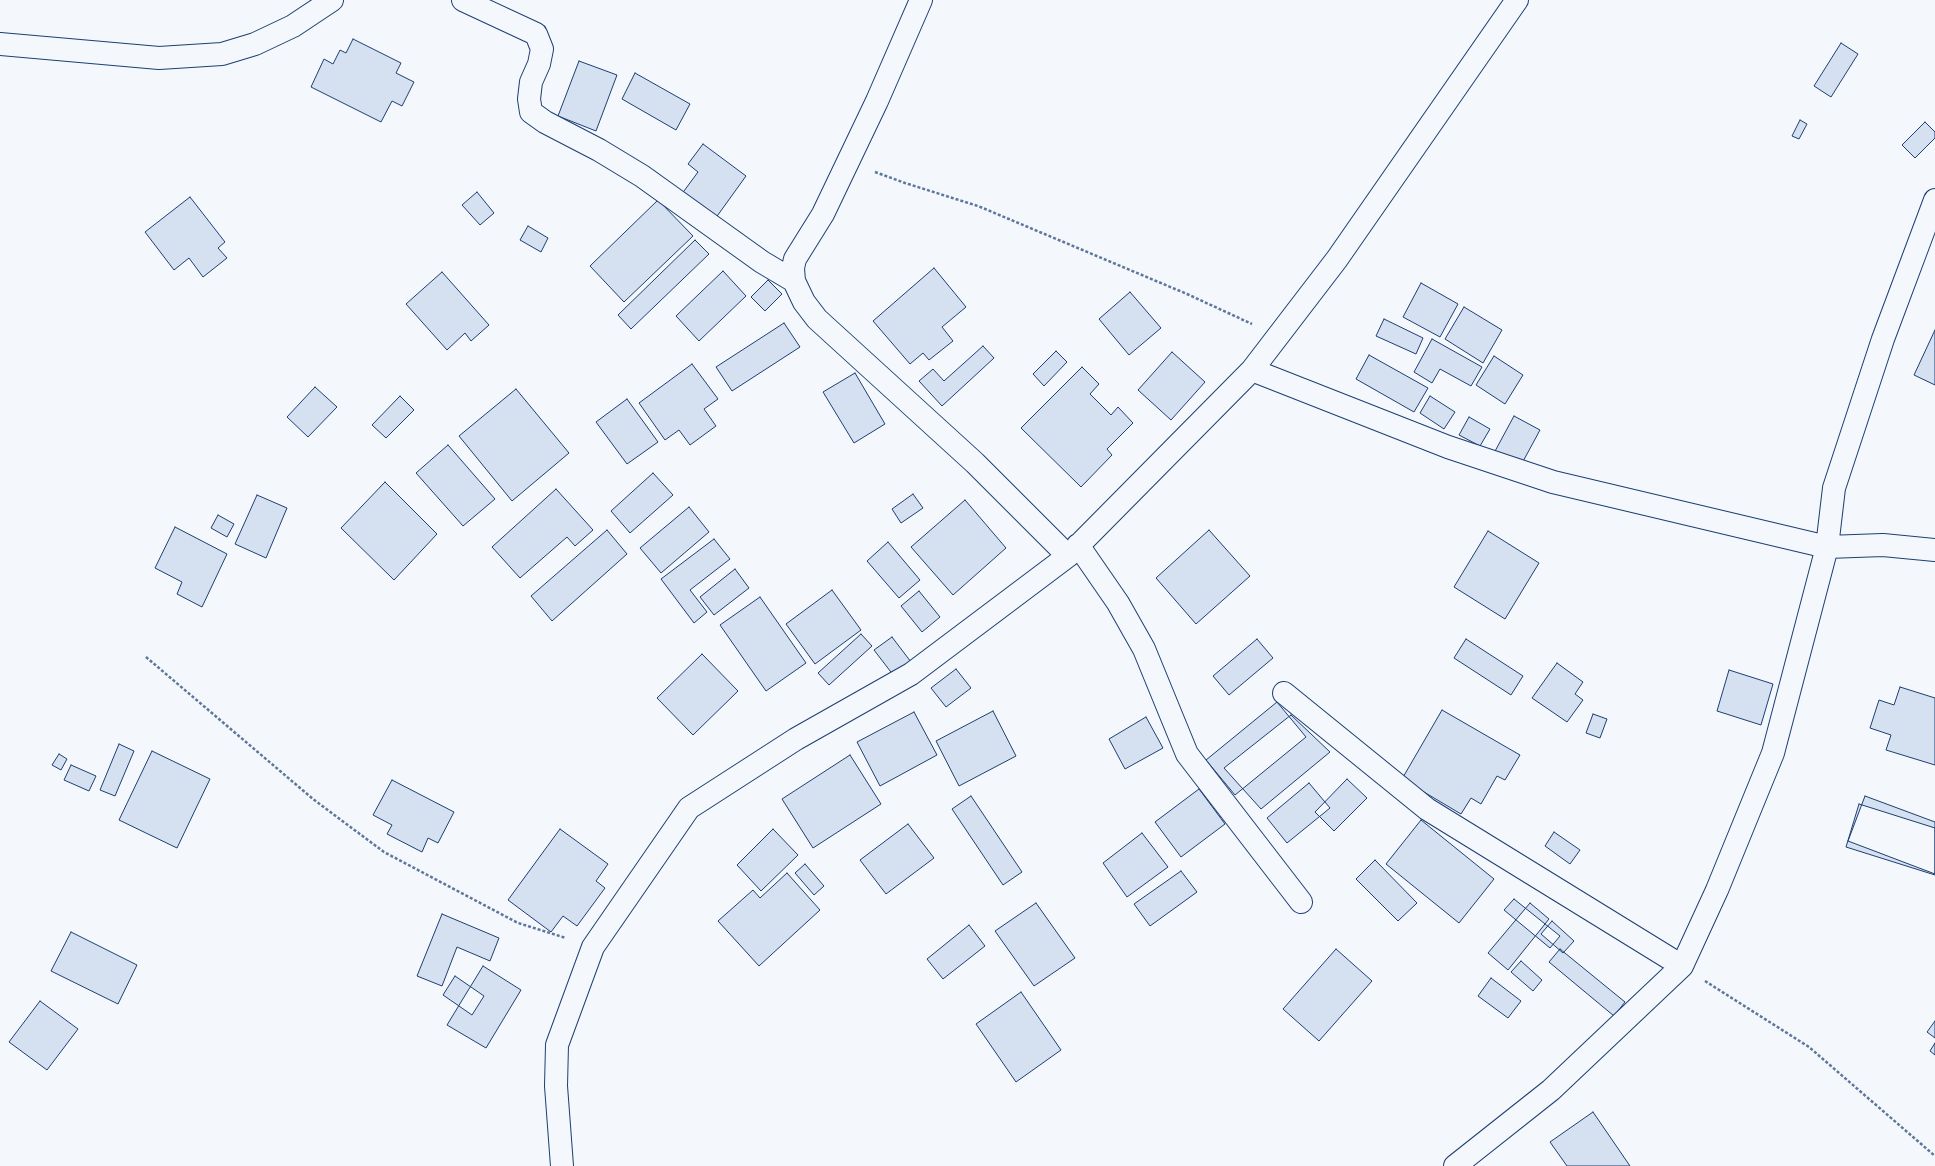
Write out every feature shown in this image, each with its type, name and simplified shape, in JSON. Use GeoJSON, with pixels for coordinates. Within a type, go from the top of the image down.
{"type":"FeatureCollection","features":[{"type":"Feature","properties":{"kind":"street"},"geometry":{"type":"LineString","coordinates":[[0,44],[159,58],[222,54],[255,44],[293,26],[332,0]]}},
{"type":"Feature","properties":{"kind":"street"},"geometry":{"type":"LineString","coordinates":[[463,0],[536,34],[542,48],[539,64],[530,82],[529,99],[531,112],[545,122],[599,150],[642,176],[762,262],[794,280]]}},
{"type":"Feature","properties":{"kind":"street"},"geometry":{"type":"LineString","coordinates":[[922,0],[823,214],[795,260],[793,268],[794,280],[804,302],[817,319],[1073,551],[1118,603],[1144,649],[1187,754],[1301,902]]}},
{"type":"Feature","properties":{"kind":"street"},"geometry":{"type":"LineString","coordinates":[[562,1166],[556,1086],[557,1045],[593,947],[689,808],[796,739],[911,674],[1073,551],[1252,370],[1337,259],[1518,0]]}},
{"type":"Feature","properties":{"kind":"street"},"geometry":{"type":"LineString","coordinates":[[1455,1166],[1551,1090],[1682,966],[1717,890],[1773,753],[1827,547],[1834,488],[1883,338],[1935,200]]}},
{"type":"Feature","properties":{"kind":"street"},"geometry":{"type":"LineString","coordinates":[[1252,370],[1448,447],[1553,482],[1827,547],[1883,545],[1935,550]]}},
{"type":"Feature","properties":{"kind":"street"},"geometry":{"type":"LineString","coordinates":[[1284,694],[1427,809],[1682,966]]}},
{"type":"Feature","properties":{"kind":"path"},"geometry":{"type":"LineString","coordinates":[[848,162],[905,183],[978,206],[1188,294],[1278,336]]}},
{"type":"Feature","properties":{"kind":"path"},"geometry":{"type":"LineString","coordinates":[[146,657],[313,799],[384,852],[518,923],[593,947]]}},
{"type":"Feature","properties":{"kind":"path"},"geometry":{"type":"LineString","coordinates":[[1682,966],[1809,1047],[1935,1156]]}},
{"type":"Feature","properties":{"kind":"building"},"geometry":{"type":"Polygon","coordinates":[[[353,39],[401,63],[396,73],[414,82],[402,106],[392,101],[381,122],[311,87],[324,59],[333,64],[340,50],[346,53],[353,39]]]}},
{"type":"Feature","properties":{"kind":"building"},"geometry":{"type":"Polygon","coordinates":[[[1841,43],[1858,54],[1831,97],[1814,86],[1841,43]]]}},
{"type":"Feature","properties":{"kind":"building"},"geometry":{"type":"Polygon","coordinates":[[[579,61],[617,75],[596,131],[558,116],[579,61]]]}},
{"type":"Feature","properties":{"kind":"building"},"geometry":{"type":"Polygon","coordinates":[[[635,73],[690,104],[676,130],[622,99],[635,73]]]}},
{"type":"Feature","properties":{"kind":"building"},"geometry":{"type":"Polygon","coordinates":[[[1800,120],[1807,124],[1799,139],[1792,136],[1800,120]]]}},
{"type":"Feature","properties":{"kind":"building"},"geometry":{"type":"Polygon","coordinates":[[[1925,122],[1935,132],[1935,138],[1915,158],[1902,145],[1925,122]]]}},
{"type":"Feature","properties":{"kind":"building"},"geometry":{"type":"Polygon","coordinates":[[[703,144],[746,176],[715,219],[681,195],[698,172],[688,164],[703,144]]]}},
{"type":"Feature","properties":{"kind":"building"},"geometry":{"type":"Polygon","coordinates":[[[477,192],[494,213],[480,225],[462,205],[477,192]]]}},
{"type":"Feature","properties":{"kind":"building"},"geometry":{"type":"Polygon","coordinates":[[[190,197],[225,242],[218,248],[227,258],[203,277],[189,258],[174,270],[145,232],[190,197]]]}},
{"type":"Feature","properties":{"kind":"building"},"geometry":{"type":"Polygon","coordinates":[[[658,200],[693,236],[624,302],[590,266],[658,200]]]}},
{"type":"Feature","properties":{"kind":"building"},"geometry":{"type":"Polygon","coordinates":[[[528,226],[548,238],[541,252],[520,240],[528,226]]]}},
{"type":"Feature","properties":{"kind":"building"},"geometry":{"type":"Polygon","coordinates":[[[695,240],[709,254],[631,329],[618,315],[695,240]]]}},
{"type":"Feature","properties":{"kind":"building"},"geometry":{"type":"Polygon","coordinates":[[[934,268],[966,307],[942,327],[953,341],[929,360],[923,353],[910,364],[873,321],[934,268]]]}},
{"type":"Feature","properties":{"kind":"building"},"geometry":{"type":"Polygon","coordinates":[[[723,271],[746,296],[699,341],[676,316],[723,271]]]}},
{"type":"Feature","properties":{"kind":"building"},"geometry":{"type":"Polygon","coordinates":[[[442,272],[489,325],[471,341],[465,333],[447,350],[406,304],[442,272]]]}},
{"type":"Feature","properties":{"kind":"building"},"geometry":{"type":"Polygon","coordinates":[[[768,280],[782,294],[765,311],[751,297],[768,280]]]}},
{"type":"Feature","properties":{"kind":"building"},"geometry":{"type":"Polygon","coordinates":[[[1421,283],[1458,304],[1440,337],[1403,317],[1421,283]]]}},
{"type":"Feature","properties":{"kind":"building"},"geometry":{"type":"Polygon","coordinates":[[[1130,292],[1161,328],[1129,355],[1099,319],[1130,292]]]}},
{"type":"Feature","properties":{"kind":"building"},"geometry":{"type":"Polygon","coordinates":[[[1464,307],[1502,330],[1483,363],[1445,339],[1464,307]]]}},
{"type":"Feature","properties":{"kind":"building"},"geometry":{"type":"Polygon","coordinates":[[[1384,319],[1423,338],[1416,354],[1376,336],[1384,319]]]}},
{"type":"Feature","properties":{"kind":"building"},"geometry":{"type":"Polygon","coordinates":[[[784,323],[800,347],[732,391],[716,367],[784,323]]]}},
{"type":"Feature","properties":{"kind":"building"},"geometry":{"type":"Polygon","coordinates":[[[1935,330],[1935,385],[1914,375],[1935,330]]]}},
{"type":"Feature","properties":{"kind":"building"},"geometry":{"type":"Polygon","coordinates":[[[1432,339],[1482,367],[1471,386],[1440,369],[1432,383],[1414,372],[1432,339]]]}},
{"type":"Feature","properties":{"kind":"building"},"geometry":{"type":"Polygon","coordinates":[[[983,346],[994,358],[942,406],[919,381],[933,369],[944,381],[983,346]]]}},
{"type":"Feature","properties":{"kind":"building"},"geometry":{"type":"Polygon","coordinates":[[[1056,351],[1067,362],[1044,386],[1033,374],[1056,351]]]}},
{"type":"Feature","properties":{"kind":"building"},"geometry":{"type":"Polygon","coordinates":[[[1172,352],[1205,382],[1171,420],[1138,390],[1172,352]]]}},
{"type":"Feature","properties":{"kind":"building"},"geometry":{"type":"Polygon","coordinates":[[[1369,355],[1428,388],[1414,412],[1356,379],[1369,355]]]}},
{"type":"Feature","properties":{"kind":"building"},"geometry":{"type":"Polygon","coordinates":[[[1494,356],[1523,375],[1505,404],[1476,385],[1494,356]]]}},
{"type":"Feature","properties":{"kind":"building"},"geometry":{"type":"Polygon","coordinates":[[[692,364],[718,399],[704,409],[716,426],[690,445],[679,430],[665,440],[639,403],[692,364]]]}},
{"type":"Feature","properties":{"kind":"building"},"geometry":{"type":"Polygon","coordinates":[[[1082,367],[1099,384],[1090,394],[1111,415],[1118,407],[1133,423],[1107,449],[1112,455],[1081,487],[1021,428],[1082,367]]]}},
{"type":"Feature","properties":{"kind":"building"},"geometry":{"type":"Polygon","coordinates":[[[855,373],[885,424],[854,443],[823,392],[855,373]]]}},
{"type":"Feature","properties":{"kind":"building"},"geometry":{"type":"Polygon","coordinates":[[[315,387],[337,407],[308,437],[287,417],[315,387]]]}},
{"type":"Feature","properties":{"kind":"building"},"geometry":{"type":"Polygon","coordinates":[[[516,389],[569,453],[512,501],[459,436],[516,389]]]}},
{"type":"Feature","properties":{"kind":"building"},"geometry":{"type":"Polygon","coordinates":[[[400,396],[414,410],[386,438],[372,425],[400,396]]]}},
{"type":"Feature","properties":{"kind":"building"},"geometry":{"type":"Polygon","coordinates":[[[1430,396],[1455,412],[1444,429],[1420,413],[1430,396]]]}},
{"type":"Feature","properties":{"kind":"building"},"geometry":{"type":"Polygon","coordinates":[[[627,399],[658,442],[627,464],[596,422],[627,399]]]}},
{"type":"Feature","properties":{"kind":"building"},"geometry":{"type":"Polygon","coordinates":[[[1514,416],[1540,430],[1520,467],[1494,453],[1514,416]]]}},
{"type":"Feature","properties":{"kind":"building"},"geometry":{"type":"Polygon","coordinates":[[[1469,417],[1490,429],[1480,446],[1459,435],[1469,417]]]}},
{"type":"Feature","properties":{"kind":"building"},"geometry":{"type":"Polygon","coordinates":[[[448,445],[495,499],[463,526],[416,473],[448,445]]]}},
{"type":"Feature","properties":{"kind":"building"},"geometry":{"type":"Polygon","coordinates":[[[653,473],[673,495],[630,533],[611,511],[653,473]]]}},
{"type":"Feature","properties":{"kind":"building"},"geometry":{"type":"Polygon","coordinates":[[[385,482],[437,534],[394,580],[341,528],[385,482]]]}},
{"type":"Feature","properties":{"kind":"building"},"geometry":{"type":"Polygon","coordinates":[[[556,489],[593,530],[575,546],[567,537],[520,578],[492,547],[556,489]]]}},
{"type":"Feature","properties":{"kind":"building"},"geometry":{"type":"Polygon","coordinates":[[[913,494],[923,508],[901,523],[892,509],[913,494]]]}},
{"type":"Feature","properties":{"kind":"building"},"geometry":{"type":"Polygon","coordinates":[[[257,495],[287,508],[266,558],[235,544],[257,495]]]}},
{"type":"Feature","properties":{"kind":"building"},"geometry":{"type":"Polygon","coordinates":[[[965,500],[1006,548],[953,595],[911,547],[965,500]]]}},
{"type":"Feature","properties":{"kind":"building"},"geometry":{"type":"Polygon","coordinates":[[[689,507],[709,532],[661,573],[640,548],[689,507]]]}},
{"type":"Feature","properties":{"kind":"building"},"geometry":{"type":"Polygon","coordinates":[[[218,515],[234,524],[227,537],[211,528],[218,515]]]}},
{"type":"Feature","properties":{"kind":"building"},"geometry":{"type":"Polygon","coordinates":[[[175,527],[227,554],[202,607],[177,594],[182,582],[155,568],[175,527]]]}},
{"type":"Feature","properties":{"kind":"building"},"geometry":{"type":"Polygon","coordinates":[[[607,530],[627,554],[552,621],[531,596],[607,530]]]}},
{"type":"Feature","properties":{"kind":"building"},"geometry":{"type":"Polygon","coordinates":[[[1209,530],[1250,576],[1196,624],[1156,578],[1209,530]]]}},
{"type":"Feature","properties":{"kind":"building"},"geometry":{"type":"Polygon","coordinates":[[[1488,531],[1539,563],[1505,619],[1454,587],[1488,531]]]}},
{"type":"Feature","properties":{"kind":"building"},"geometry":{"type":"Polygon","coordinates":[[[714,539],[730,559],[690,590],[707,612],[694,623],[661,579],[714,539]]]}},
{"type":"Feature","properties":{"kind":"building"},"geometry":{"type":"Polygon","coordinates":[[[888,542],[920,580],[899,598],[867,561],[888,542]]]}},
{"type":"Feature","properties":{"kind":"building"},"geometry":{"type":"Polygon","coordinates":[[[735,569],[749,588],[714,615],[700,597],[735,569]]]}},
{"type":"Feature","properties":{"kind":"building"},"geometry":{"type":"Polygon","coordinates":[[[832,590],[861,630],[815,664],[786,624],[832,590]]]}},
{"type":"Feature","properties":{"kind":"building"},"geometry":{"type":"Polygon","coordinates":[[[919,591],[940,617],[922,632],[901,606],[919,591]]]}},
{"type":"Feature","properties":{"kind":"building"},"geometry":{"type":"Polygon","coordinates":[[[760,597],[806,663],[766,691],[720,625],[760,597]]]}},
{"type":"Feature","properties":{"kind":"building"},"geometry":{"type":"Polygon","coordinates":[[[861,634],[872,646],[829,685],[818,673],[861,634]]]}},
{"type":"Feature","properties":{"kind":"building"},"geometry":{"type":"Polygon","coordinates":[[[892,637],[911,662],[894,676],[874,650],[892,637]]]}},
{"type":"Feature","properties":{"kind":"building"},"geometry":{"type":"Polygon","coordinates":[[[1257,639],[1273,658],[1229,695],[1213,676],[1257,639]]]}},
{"type":"Feature","properties":{"kind":"building"},"geometry":{"type":"Polygon","coordinates":[[[1466,639],[1523,676],[1511,695],[1454,658],[1466,639]]]}},
{"type":"Feature","properties":{"kind":"building"},"geometry":{"type":"Polygon","coordinates":[[[702,654],[738,691],[693,735],[657,698],[702,654]]]}},
{"type":"Feature","properties":{"kind":"building"},"geometry":{"type":"Polygon","coordinates":[[[1557,663],[1583,682],[1575,694],[1583,700],[1567,722],[1532,698],[1557,663]]]}},
{"type":"Feature","properties":{"kind":"building"},"geometry":{"type":"Polygon","coordinates":[[[956,669],[971,688],[946,707],[931,688],[956,669]]]}},
{"type":"Feature","properties":{"kind":"building"},"geometry":{"type":"Polygon","coordinates":[[[1729,670],[1773,684],[1761,725],[1717,711],[1729,670]]]}},
{"type":"Feature","properties":{"kind":"building"},"geometry":{"type":"Polygon","coordinates":[[[1900,687],[1935,698],[1935,765],[1886,750],[1891,735],[1870,728],[1879,700],[1894,705],[1900,687]]]}},
{"type":"Feature","properties":{"kind":"building"},"geometry":{"type":"Polygon","coordinates":[[[1277,702],[1306,737],[1235,795],[1206,760],[1277,702]]]}},
{"type":"Feature","properties":{"kind":"building"},"geometry":{"type":"Polygon","coordinates":[[[1442,710],[1520,755],[1505,780],[1497,776],[1481,804],[1471,798],[1461,814],[1402,779],[1442,710]]]}},
{"type":"Feature","properties":{"kind":"building"},"geometry":{"type":"Polygon","coordinates":[[[993,711],[1016,756],[959,786],[936,741],[993,711]]]}},
{"type":"Feature","properties":{"kind":"building"},"geometry":{"type":"Polygon","coordinates":[[[914,712],[937,755],[880,786],[857,742],[914,712]]]}},
{"type":"Feature","properties":{"kind":"building"},"geometry":{"type":"Polygon","coordinates":[[[1593,714],[1607,719],[1600,738],[1586,733],[1593,714]]]}},
{"type":"Feature","properties":{"kind":"building"},"geometry":{"type":"Polygon","coordinates":[[[1291,715],[1330,752],[1261,809],[1224,768],[1291,715]]]}},
{"type":"Feature","properties":{"kind":"building"},"geometry":{"type":"Polygon","coordinates":[[[1146,717],[1163,748],[1125,769],[1109,739],[1146,717]]]}},
{"type":"Feature","properties":{"kind":"building"},"geometry":{"type":"Polygon","coordinates":[[[119,744],[134,751],[115,796],[100,790],[119,744]]]}},
{"type":"Feature","properties":{"kind":"building"},"geometry":{"type":"Polygon","coordinates":[[[152,751],[210,779],[177,848],[119,820],[152,751]]]}},
{"type":"Feature","properties":{"kind":"building"},"geometry":{"type":"Polygon","coordinates":[[[59,754],[67,759],[61,770],[52,765],[59,754]]]}},
{"type":"Feature","properties":{"kind":"building"},"geometry":{"type":"Polygon","coordinates":[[[850,755],[881,804],[813,848],[782,799],[850,755]]]}},
{"type":"Feature","properties":{"kind":"building"},"geometry":{"type":"Polygon","coordinates":[[[71,765],[96,776],[89,791],[64,780],[71,765]]]}},
{"type":"Feature","properties":{"kind":"building"},"geometry":{"type":"Polygon","coordinates":[[[1347,779],[1367,798],[1334,831],[1315,812],[1347,779]]]}},
{"type":"Feature","properties":{"kind":"building"},"geometry":{"type":"Polygon","coordinates":[[[392,780],[454,812],[438,843],[428,838],[422,852],[387,834],[392,825],[373,815],[392,780]]]}},
{"type":"Feature","properties":{"kind":"building"},"geometry":{"type":"Polygon","coordinates":[[[1309,783],[1330,808],[1287,843],[1267,818],[1309,783]]]}},
{"type":"Feature","properties":{"kind":"building"},"geometry":{"type":"Polygon","coordinates":[[[1199,789],[1225,824],[1181,857],[1155,822],[1199,789]]]}},
{"type":"Feature","properties":{"kind":"building"},"geometry":{"type":"Polygon","coordinates":[[[971,796],[1022,872],[1003,885],[952,809],[971,796]]]}},
{"type":"Feature","properties":{"kind":"building"},"geometry":{"type":"Polygon","coordinates":[[[1865,796],[1935,822],[1935,874],[1848,841],[1865,796]]]}},
{"type":"Feature","properties":{"kind":"building"},"geometry":{"type":"Polygon","coordinates":[[[1859,804],[1935,828],[1935,875],[1846,847],[1859,804]]]}},
{"type":"Feature","properties":{"kind":"building"},"geometry":{"type":"Polygon","coordinates":[[[1421,820],[1494,879],[1459,923],[1386,864],[1421,820]]]}},
{"type":"Feature","properties":{"kind":"building"},"geometry":{"type":"Polygon","coordinates":[[[908,824],[934,858],[886,894],[860,860],[908,824]]]}},
{"type":"Feature","properties":{"kind":"building"},"geometry":{"type":"Polygon","coordinates":[[[560,829],[608,864],[596,881],[605,888],[577,926],[563,916],[551,932],[508,900],[560,829]]]}},
{"type":"Feature","properties":{"kind":"building"},"geometry":{"type":"Polygon","coordinates":[[[773,829],[798,855],[761,891],[737,865],[773,829]]]}},
{"type":"Feature","properties":{"kind":"building"},"geometry":{"type":"Polygon","coordinates":[[[1554,832],[1580,850],[1570,864],[1545,846],[1554,832]]]}},
{"type":"Feature","properties":{"kind":"building"},"geometry":{"type":"Polygon","coordinates":[[[1142,833],[1168,867],[1127,897],[1103,863],[1142,833]]]}},
{"type":"Feature","properties":{"kind":"building"},"geometry":{"type":"Polygon","coordinates":[[[1375,860],[1417,903],[1398,921],[1356,879],[1375,860]]]}},
{"type":"Feature","properties":{"kind":"building"},"geometry":{"type":"Polygon","coordinates":[[[805,864],[824,886],[814,895],[795,873],[805,864]]]}},
{"type":"Feature","properties":{"kind":"building"},"geometry":{"type":"Polygon","coordinates":[[[1181,871],[1197,892],[1150,926],[1134,904],[1181,871]]]}},
{"type":"Feature","properties":{"kind":"building"},"geometry":{"type":"Polygon","coordinates":[[[787,873],[820,910],[759,966],[718,921],[753,890],[760,898],[787,873]]]}},
{"type":"Feature","properties":{"kind":"building"},"geometry":{"type":"Polygon","coordinates":[[[1514,899],[1560,936],[1550,948],[1504,910],[1514,899]]]}},
{"type":"Feature","properties":{"kind":"building"},"geometry":{"type":"Polygon","coordinates":[[[1036,903],[1075,958],[1034,986],[995,931],[1036,903]]]}},
{"type":"Feature","properties":{"kind":"building"},"geometry":{"type":"Polygon","coordinates":[[[1530,903],[1549,919],[1508,970],[1488,953],[1530,903]]]}},
{"type":"Feature","properties":{"kind":"building"},"geometry":{"type":"Polygon","coordinates":[[[442,914],[499,938],[490,961],[457,947],[442,986],[417,976],[442,914]]]}},
{"type":"Feature","properties":{"kind":"building"},"geometry":{"type":"Polygon","coordinates":[[[1552,921],[1574,941],[1563,953],[1541,934],[1552,921]]]}},
{"type":"Feature","properties":{"kind":"building"},"geometry":{"type":"Polygon","coordinates":[[[969,925],[985,946],[943,979],[927,959],[969,925]]]}},
{"type":"Feature","properties":{"kind":"building"},"geometry":{"type":"Polygon","coordinates":[[[71,932],[137,965],[118,1004],[51,971],[71,932]]]}},
{"type":"Feature","properties":{"kind":"building"},"geometry":{"type":"Polygon","coordinates":[[[1336,949],[1372,981],[1319,1041],[1283,1009],[1336,949]]]}},
{"type":"Feature","properties":{"kind":"building"},"geometry":{"type":"Polygon","coordinates":[[[1560,949],[1625,1002],[1614,1016],[1549,962],[1560,949]]]}},
{"type":"Feature","properties":{"kind":"building"},"geometry":{"type":"Polygon","coordinates":[[[1521,961],[1542,980],[1533,991],[1511,972],[1521,961]]]}},
{"type":"Feature","properties":{"kind":"building"},"geometry":{"type":"Polygon","coordinates":[[[483,966],[521,990],[486,1048],[447,1025],[483,966]]]}},
{"type":"Feature","properties":{"kind":"building"},"geometry":{"type":"Polygon","coordinates":[[[455,976],[484,996],[472,1015],[443,995],[455,976]]]}},
{"type":"Feature","properties":{"kind":"building"},"geometry":{"type":"Polygon","coordinates":[[[1491,978],[1521,1001],[1508,1018],[1478,996],[1491,978]]]}},
{"type":"Feature","properties":{"kind":"building"},"geometry":{"type":"Polygon","coordinates":[[[1021,992],[1061,1050],[1016,1082],[976,1024],[1021,992]]]}},
{"type":"Feature","properties":{"kind":"building"},"geometry":{"type":"Polygon","coordinates":[[[40,1001],[78,1029],[47,1070],[9,1042],[40,1001]]]}},
{"type":"Feature","properties":{"kind":"building"},"geometry":{"type":"Polygon","coordinates":[[[1935,1021],[1935,1038],[1927,1032],[1935,1021]]]}},
{"type":"Feature","properties":{"kind":"building"},"geometry":{"type":"Polygon","coordinates":[[[1935,1043],[1935,1055],[1930,1051],[1935,1043]]]}},
{"type":"Feature","properties":{"kind":"building"},"geometry":{"type":"Polygon","coordinates":[[[1593,1112],[1630,1166],[1567,1166],[1550,1142],[1593,1112]]]}}]}
